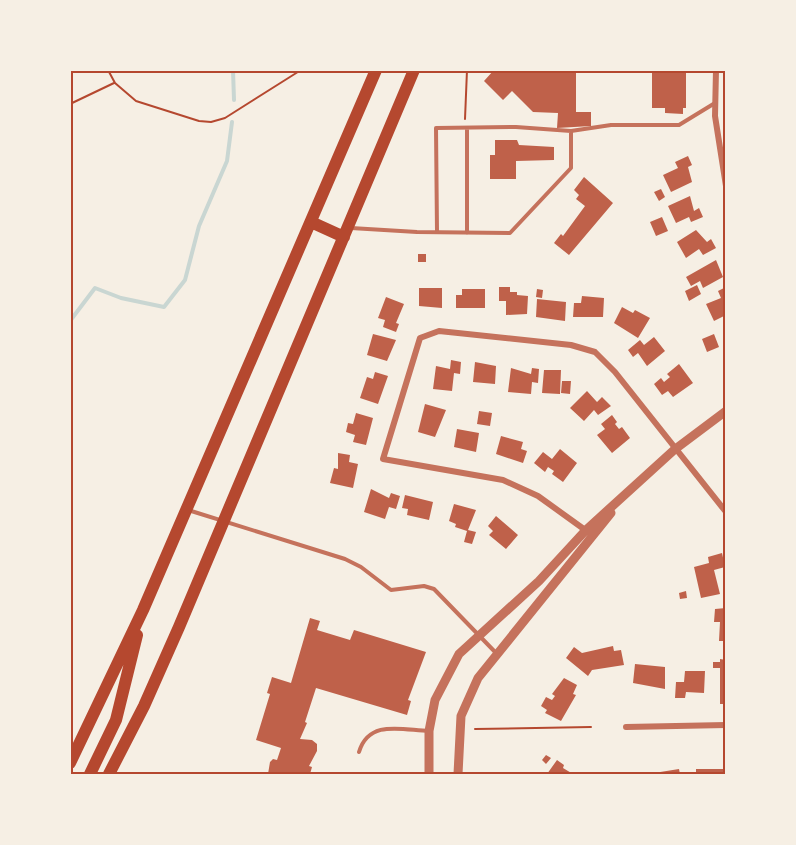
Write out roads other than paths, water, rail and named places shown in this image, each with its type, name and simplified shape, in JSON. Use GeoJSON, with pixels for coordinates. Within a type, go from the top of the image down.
{"type":"FeatureCollection","features":[{"type":"Feature","properties":{"kind":"main road"},"geometry":{"type":"LineString","coordinates":[[70,764],[143,610],[376,70]]}},
{"type":"Feature","properties":{"kind":"main road"},"geometry":{"type":"LineString","coordinates":[[109,774],[144,706],[414,70]]}},
{"type":"Feature","properties":{"kind":"main road"},"geometry":{"type":"LineString","coordinates":[[312,222],[346,232]]}},
{"type":"Feature","properties":{"kind":"main road"},"geometry":{"type":"LineString","coordinates":[[90,774],[116,720],[143,610]]}},
{"type":"Feature","properties":{"kind":"street"},"geometry":{"type":"LineString","coordinates":[[716,70],[715,103],[726,186]]}},
{"type":"Feature","properties":{"kind":"street"},"geometry":{"type":"LineString","coordinates":[[590,533],[538,496],[503,480],[383,459],[420,338],[439,331],[571,345],[595,352],[615,372],[674,450],[726,512]]}},
{"type":"Feature","properties":{"kind":"street"},"geometry":{"type":"LineString","coordinates":[[428,774],[429,731],[435,700],[443,679],[459,654],[479,633],[590,533],[630,490],[674,450],[726,411]]}},
{"type":"Feature","properties":{"kind":"street"},"geometry":{"type":"LineString","coordinates":[[458,774],[461,716],[478,678],[590,533]]}},
{"type":"Feature","properties":{"kind":"street"},"geometry":{"type":"LineString","coordinates":[[626,727],[726,725]]}},
{"type":"Feature","properties":{"kind":"lane"},"geometry":{"type":"LineString","coordinates":[[437,232],[436,128],[571,131],[611,125],[679,125],[715,103]]}},
{"type":"Feature","properties":{"kind":"lane"},"geometry":{"type":"LineString","coordinates":[[466,128],[467,232]]}},
{"type":"Feature","properties":{"kind":"lane"},"geometry":{"type":"LineString","coordinates":[[346,232],[510,233],[571,168],[571,131]]}},
{"type":"Feature","properties":{"kind":"lane"},"geometry":{"type":"LineString","coordinates":[[187,510],[345,559],[361,567],[391,590],[424,586],[434,589],[498,655]]}},
{"type":"Feature","properties":{"kind":"lane"},"geometry":{"type":"LineString","coordinates":[[359,752],[363,741],[371,732],[381,729],[429,731]]}},
{"type":"Feature","properties":{"kind":"waterway"},"geometry":{"type":"LineString","coordinates":[[233,70],[234,100]]}},
{"type":"Feature","properties":{"kind":"waterway"},"geometry":{"type":"LineString","coordinates":[[70,321],[95,288],[121,298],[164,307],[185,280],[199,226],[227,161],[232,122]]}}]}
